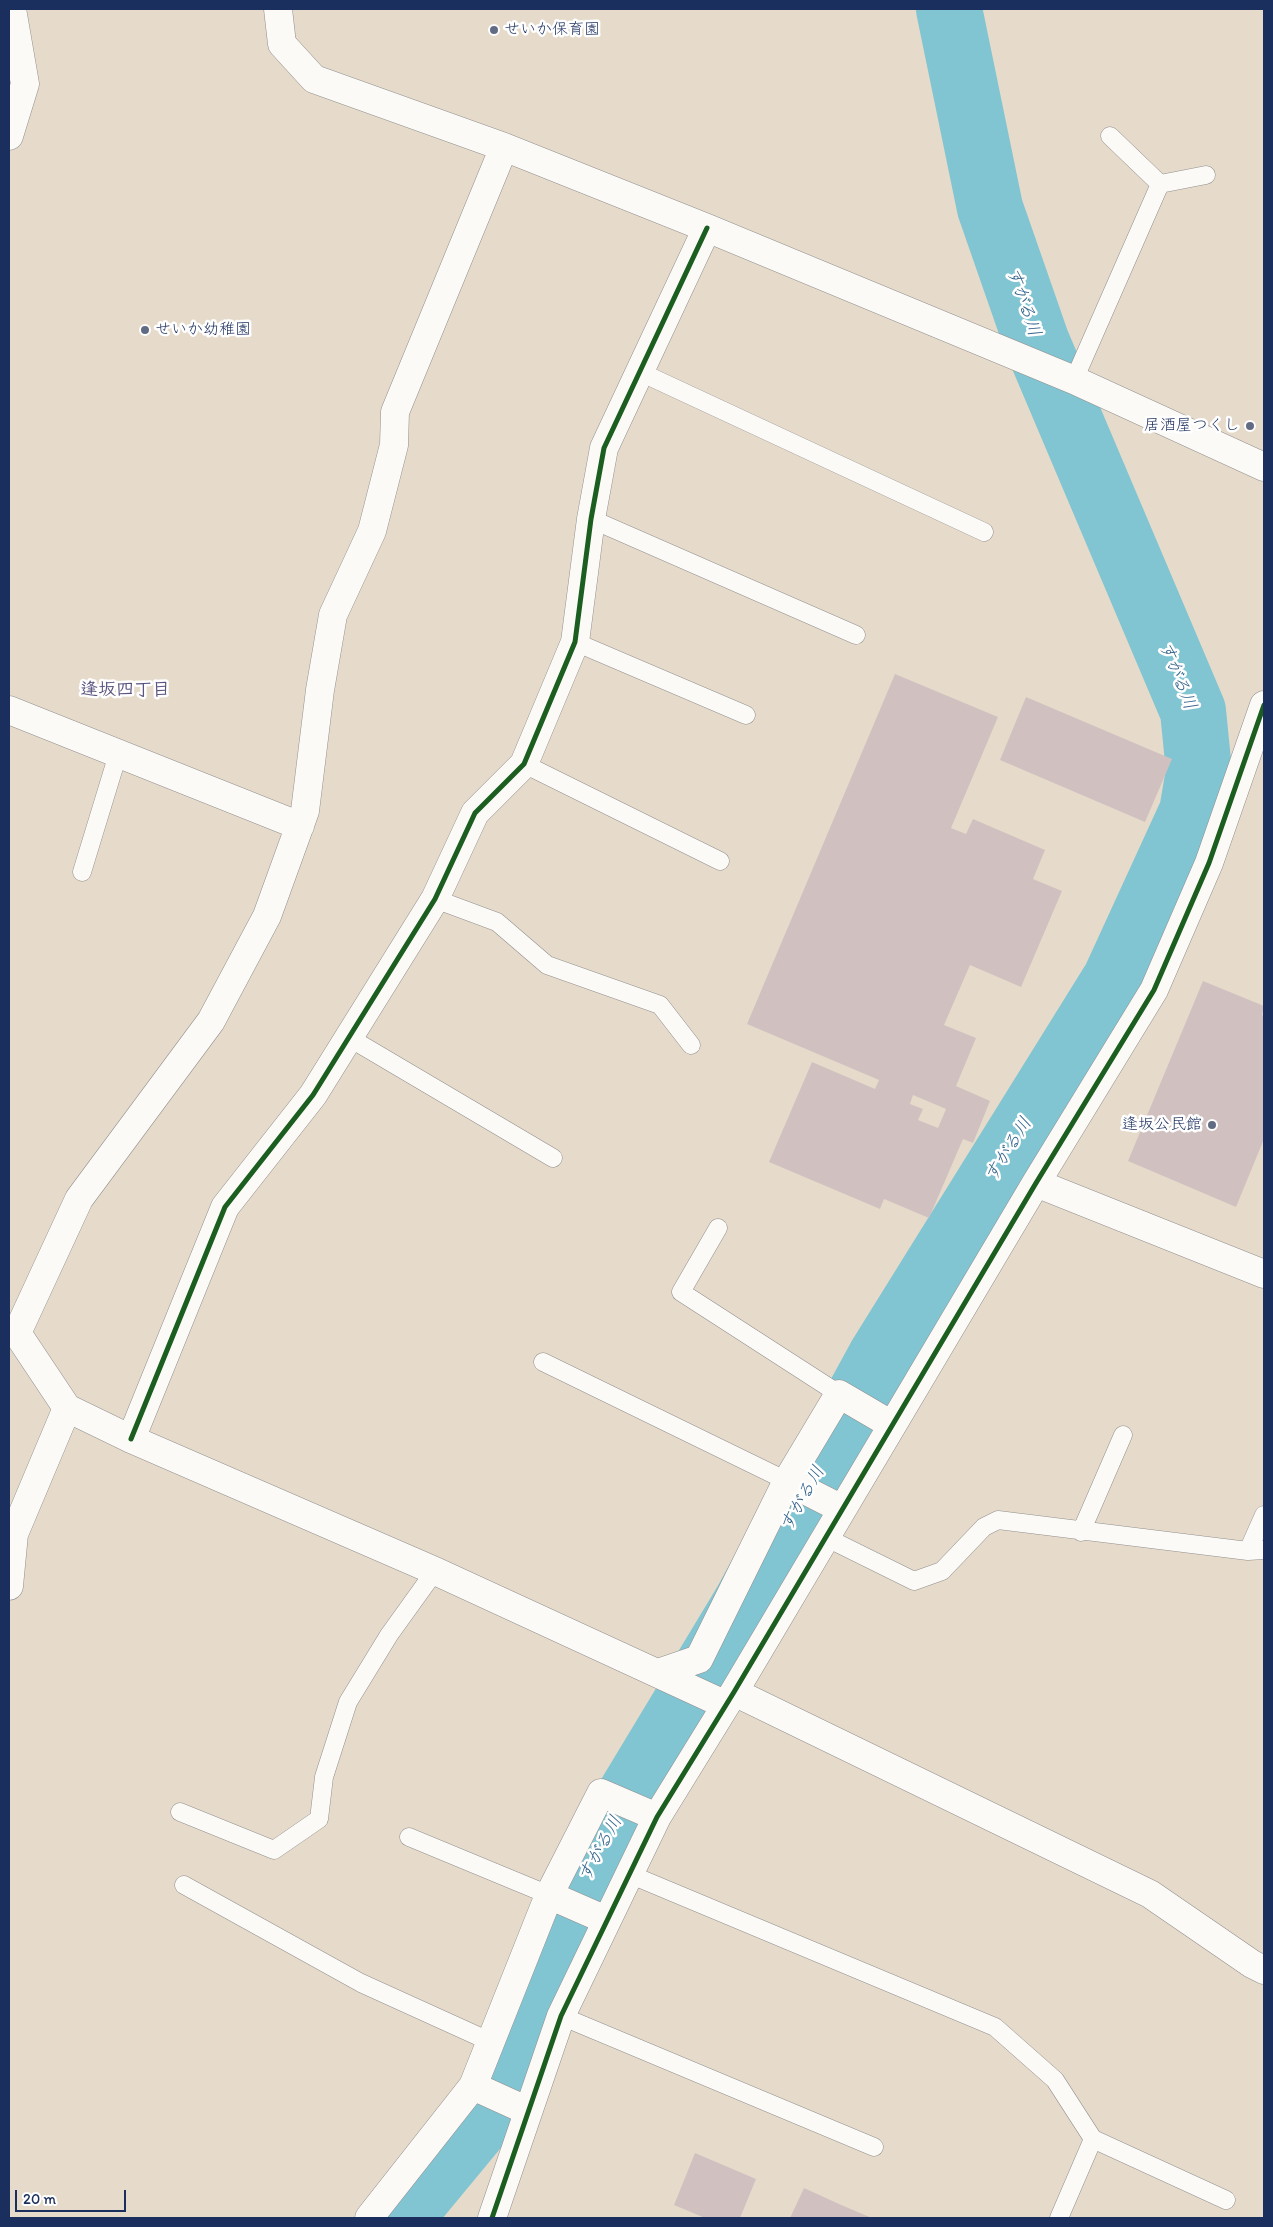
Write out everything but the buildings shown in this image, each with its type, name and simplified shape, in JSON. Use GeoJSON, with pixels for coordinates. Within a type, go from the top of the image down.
{"type":"FeatureCollection","features":[{"type":"Feature","properties":{"kind":"street"},"geometry":{"type":"LineString","coordinates":[[9,136],[25,84],[12,9]]}},
{"type":"Feature","properties":{"kind":"street"},"geometry":{"type":"LineString","coordinates":[[278,9],[282,44],[314,79],[504,147],[707,228],[1074,380],[1264,467]]}},
{"type":"Feature","properties":{"kind":"street"},"geometry":{"type":"LineString","coordinates":[[504,147],[395,412],[394,445],[372,531],[333,615],[320,690],[305,810],[267,916],[211,1021],[78,1199],[13,1331],[67,1408],[131,1439],[435,1570],[701,1689],[1150,1894],[1252,1964],[1264,1970]]}},
{"type":"Feature","properties":{"kind":"street"},"geometry":{"type":"LineString","coordinates":[[131,1439],[225,1206],[314,1095],[348,1037],[435,899],[475,813],[524,764],[575,642],[591,519],[604,448],[707,228]]}},
{"type":"Feature","properties":{"kind":"street"},"geometry":{"type":"LineString","coordinates":[[492,2218],[517,2106],[561,2016],[597,1916],[629,1874],[650,1813],[701,1689],[825,1538],[834,1504],[882,1419],[1036,1183],[1154,990],[1208,863],[1264,705]]}},
{"type":"Feature","properties":{"kind":"street"},"geometry":{"type":"LineString","coordinates":[[9,710],[300,826]]}},
{"type":"Feature","properties":{"kind":"street"},"geometry":{"type":"LineString","coordinates":[[1036,1183],[1264,1274]]}},
{"type":"Feature","properties":{"kind":"street"},"geometry":{"type":"LineString","coordinates":[[701,1689],[699,1659],[841,1395],[882,1419]]}},
{"type":"Feature","properties":{"kind":"street"},"geometry":{"type":"LineString","coordinates":[[9,1586],[14,1534],[67,1408]]}},
{"type":"Feature","properties":{"kind":"street"},"geometry":{"type":"LineString","coordinates":[[794,1484],[834,1504]]}},
{"type":"Feature","properties":{"kind":"street"},"geometry":{"type":"LineString","coordinates":[[368,2218],[477,2088],[491,2042],[553,1897],[601,1793],[650,1813]]}},
{"type":"Feature","properties":{"kind":"street"},"geometry":{"type":"LineString","coordinates":[[553,1897],[597,1916]]}},
{"type":"Feature","properties":{"kind":"street"},"geometry":{"type":"LineString","coordinates":[[477,2088],[517,2106]]}},
{"type":"Feature","properties":{"kind":"lane"},"geometry":{"type":"LineString","coordinates":[[1110,136],[1160,184]]}},
{"type":"Feature","properties":{"kind":"lane"},"geometry":{"type":"LineString","coordinates":[[1160,184],[1206,175]]}},
{"type":"Feature","properties":{"kind":"lane"},"geometry":{"type":"LineString","coordinates":[[1074,380],[1160,184]]}},
{"type":"Feature","properties":{"kind":"lane"},"geometry":{"type":"LineString","coordinates":[[640,372],[984,532]]}},
{"type":"Feature","properties":{"kind":"lane"},"geometry":{"type":"LineString","coordinates":[[591,519],[856,635]]}},
{"type":"Feature","properties":{"kind":"lane"},"geometry":{"type":"LineString","coordinates":[[575,642],[746,715]]}},
{"type":"Feature","properties":{"kind":"lane"},"geometry":{"type":"LineString","coordinates":[[82,872],[118,754]]}},
{"type":"Feature","properties":{"kind":"lane"},"geometry":{"type":"LineString","coordinates":[[524,764],[720,861]]}},
{"type":"Feature","properties":{"kind":"lane"},"geometry":{"type":"LineString","coordinates":[[435,899],[497,922],[547,965],[660,1005],[691,1045]]}},
{"type":"Feature","properties":{"kind":"lane"},"geometry":{"type":"LineString","coordinates":[[348,1037],[553,1158]]}},
{"type":"Feature","properties":{"kind":"lane"},"geometry":{"type":"LineString","coordinates":[[718,1228],[681,1292],[841,1395]]}},
{"type":"Feature","properties":{"kind":"lane"},"geometry":{"type":"LineString","coordinates":[[544,1362],[794,1484]]}},
{"type":"Feature","properties":{"kind":"lane"},"geometry":{"type":"LineString","coordinates":[[1081,1532],[1123,1435]]}},
{"type":"Feature","properties":{"kind":"lane"},"geometry":{"type":"LineString","coordinates":[[825,1538],[914,1581],[942,1571],[984,1527],[998,1520],[1081,1532],[1256,1551],[1264,1515]]}},
{"type":"Feature","properties":{"kind":"lane"},"geometry":{"type":"LineString","coordinates":[[180,1812],[274,1850],[319,1818],[324,1777],[348,1702],[389,1635],[435,1570]]}},
{"type":"Feature","properties":{"kind":"lane"},"geometry":{"type":"LineString","coordinates":[[409,1837],[553,1897]]}},
{"type":"Feature","properties":{"kind":"lane"},"geometry":{"type":"LineString","coordinates":[[629,1874],[995,2027],[1055,2080],[1093,2138],[1226,2200]]}},
{"type":"Feature","properties":{"kind":"lane"},"geometry":{"type":"LineString","coordinates":[[184,1885],[361,1983],[491,2042]]}},
{"type":"Feature","properties":{"kind":"lane"},"geometry":{"type":"LineString","coordinates":[[561,2016],[874,2147]]}},
{"type":"Feature","properties":{"kind":"lane"},"geometry":{"type":"LineString","coordinates":[[1059,2218],[1093,2138]]}},
{"type":"Feature","properties":{"kind":"waterway","name":"すがる川"},"geometry":{"type":"LineString","coordinates":[[400,2218],[477,2125],[597,1850],[746,1603],[880,1358],[1115,980],[1192,812],[1199,771],[1193,711],[1037,343],[990,208],[949,9]]}},
{"type":"Feature","properties":{"kind":"cycle path"},"geometry":{"type":"LineString","coordinates":[[131,1439],[225,1207],[313,1095],[435,899],[475,813],[524,764],[575,642],[591,519],[604,448],[707,228]]}},
{"type":"Feature","properties":{"kind":"cycle path"},"geometry":{"type":"LineString","coordinates":[[492,2218],[561,2016],[657,1817],[734,1692],[1036,1183],[1154,990],[1209,863],[1264,705]]}},
{"type":"Feature","properties":{"kind":"place","name":"せいか保育園"},"geometry":{"type":"Point","coordinates":[494,30]}},
{"type":"Feature","properties":{"kind":"place","name":"せいか幼稚園"},"geometry":{"type":"Point","coordinates":[145,330]}},
{"type":"Feature","properties":{"kind":"place","name":"居酒屋つくし"},"geometry":{"type":"Point","coordinates":[1250,426]}},
{"type":"Feature","properties":{"kind":"place","name":"逢坂公民館"},"geometry":{"type":"Point","coordinates":[1212,1125]}},
{"type":"Feature","properties":{"kind":"district","name":"逢坂四丁目"},"geometry":{"type":"Point","coordinates":[125,690]}}]}
